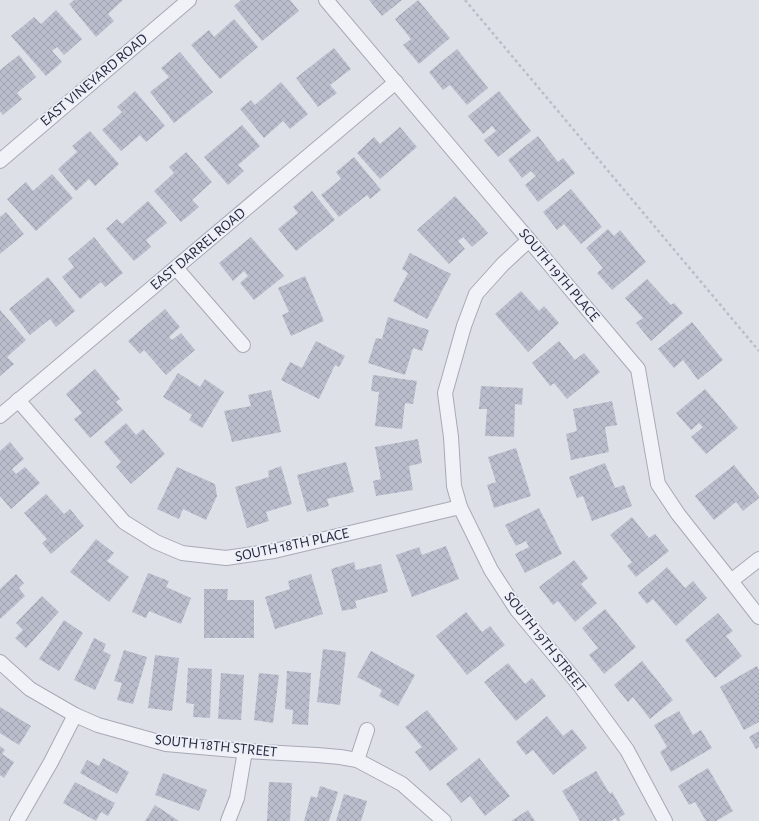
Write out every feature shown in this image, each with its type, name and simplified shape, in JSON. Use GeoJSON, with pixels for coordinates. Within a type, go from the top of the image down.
{"type":"FeatureCollection","features":[{"type":"Feature","properties":{"kind":"street","name":"EAST VINEYARD ROAD"},"geometry":{"type":"LineString","coordinates":[[0,161],[189,0]]}},
{"type":"Feature","properties":{"kind":"street","name":"SOUTH 19TH PLACE"},"geometry":{"type":"LineString","coordinates":[[326,0],[638,369],[658,484],[678,514],[759,617]]}},
{"type":"Feature","properties":{"kind":"street","name":"EAST DARREL ROAD"},"geometry":{"type":"LineString","coordinates":[[0,416],[396,82]]}},
{"type":"Feature","properties":{"kind":"street","name":"SOUTH 19TH STREET"},"geometry":{"type":"LineString","coordinates":[[529,240],[502,264],[476,294],[464,326],[445,393],[451,438],[454,486],[460,507],[491,570],[517,610],[581,687],[627,750],[665,821]]}},
{"type":"Feature","properties":{"kind":"street"},"geometry":{"type":"LineString","coordinates":[[176,268],[243,345]]}},
{"type":"Feature","properties":{"kind":"street","name":"SOUTH 18TH PLACE"},"geometry":{"type":"LineString","coordinates":[[18,400],[124,522],[156,542],[182,553],[226,558],[274,551],[460,507]]}},
{"type":"Feature","properties":{"kind":"street"},"geometry":{"type":"LineString","coordinates":[[732,581],[759,559]]}},
{"type":"Feature","properties":{"kind":"street","name":"SOUTH 18TH STREET"},"geometry":{"type":"LineString","coordinates":[[0,662],[30,689],[75,715],[98,725],[166,744],[245,751],[317,755],[357,760],[402,784],[444,821]]}},
{"type":"Feature","properties":{"kind":"street"},"geometry":{"type":"LineString","coordinates":[[17,821],[51,762],[75,715]]}},
{"type":"Feature","properties":{"kind":"street"},"geometry":{"type":"LineString","coordinates":[[357,760],[367,730]]}},
{"type":"Feature","properties":{"kind":"street"},"geometry":{"type":"LineString","coordinates":[[228,821],[237,798],[245,751]]}},
{"type":"Feature","properties":{"kind":"path"},"geometry":{"type":"LineString","coordinates":[[465,0],[759,351]]}},
{"type":"Feature","properties":{"kind":"building"},"geometry":{"type":"Polygon","coordinates":[[[74,0],[123,0],[108,14],[114,21],[96,37],[69,4],[74,0]]]}},
{"type":"Feature","properties":{"kind":"building"},"geometry":{"type":"Polygon","coordinates":[[[241,0],[290,0],[299,11],[262,41],[234,6],[241,0]]]}},
{"type":"Feature","properties":{"kind":"building"},"geometry":{"type":"Polygon","coordinates":[[[369,0],[402,0],[382,16],[369,0]]]}},
{"type":"Feature","properties":{"kind":"building"},"geometry":{"type":"Polygon","coordinates":[[[418,0],[450,38],[419,64],[403,45],[411,39],[395,19],[418,0]]]}},
{"type":"Feature","properties":{"kind":"building"},"geometry":{"type":"Polygon","coordinates":[[[56,10],[82,39],[64,55],[57,47],[52,51],[62,62],[46,76],[11,36],[34,17],[41,24],[56,10]]]}},
{"type":"Feature","properties":{"kind":"building"},"geometry":{"type":"Polygon","coordinates":[[[234,19],[258,47],[220,79],[191,45],[209,30],[214,37],[234,19]]]}},
{"type":"Feature","properties":{"kind":"building"},"geometry":{"type":"Polygon","coordinates":[[[334,48],[351,69],[330,85],[337,93],[318,107],[296,78],[334,48]]]}},
{"type":"Feature","properties":{"kind":"building"},"geometry":{"type":"Polygon","coordinates":[[[457,49],[488,88],[467,105],[450,85],[443,90],[429,72],[457,49]]]}},
{"type":"Feature","properties":{"kind":"building"},"geometry":{"type":"Polygon","coordinates":[[[180,52],[213,92],[174,123],[150,92],[169,77],[161,68],[180,52]]]}},
{"type":"Feature","properties":{"kind":"building"},"geometry":{"type":"Polygon","coordinates":[[[19,55],[36,77],[17,93],[22,99],[3,115],[0,111],[0,70],[19,55]]]}},
{"type":"Feature","properties":{"kind":"building"},"geometry":{"type":"Polygon","coordinates":[[[281,82],[308,114],[290,129],[283,121],[264,138],[240,109],[251,100],[255,105],[281,82]]]}},
{"type":"Feature","properties":{"kind":"building"},"geometry":{"type":"Polygon","coordinates":[[[135,91],[165,126],[146,142],[140,135],[121,151],[102,130],[122,112],[117,107],[135,91]]]}},
{"type":"Feature","properties":{"kind":"building"},"geometry":{"type":"Polygon","coordinates":[[[499,91],[531,131],[498,157],[484,140],[496,131],[492,126],[483,134],[468,116],[499,91]]]}},
{"type":"Feature","properties":{"kind":"building"},"geometry":{"type":"Polygon","coordinates":[[[242,125],[260,146],[238,165],[244,171],[228,185],[204,157],[242,125]]]}},
{"type":"Feature","properties":{"kind":"building"},"geometry":{"type":"Polygon","coordinates":[[[400,127],[417,147],[380,179],[357,153],[374,137],[380,144],[400,127]]]}},
{"type":"Feature","properties":{"kind":"building"},"geometry":{"type":"Polygon","coordinates":[[[90,131],[119,164],[95,186],[89,179],[76,191],[58,169],[77,152],[72,146],[90,131]]]}},
{"type":"Feature","properties":{"kind":"building"},"geometry":{"type":"Polygon","coordinates":[[[538,136],[558,162],[563,158],[575,173],[538,202],[525,185],[536,176],[531,171],[522,178],[508,160],[538,136]]]}},
{"type":"Feature","properties":{"kind":"building"},"geometry":{"type":"Polygon","coordinates":[[[186,152],[212,182],[192,200],[199,207],[181,222],[154,191],[174,173],[169,167],[186,152]]]}},
{"type":"Feature","properties":{"kind":"building"},"geometry":{"type":"Polygon","coordinates":[[[354,157],[381,190],[370,199],[367,195],[339,217],[321,195],[341,179],[336,172],[354,157]]]}},
{"type":"Feature","properties":{"kind":"building"},"geometry":{"type":"Polygon","coordinates":[[[52,174],[73,198],[36,231],[7,199],[26,182],[33,191],[52,174]]]}},
{"type":"Feature","properties":{"kind":"building"},"geometry":{"type":"Polygon","coordinates":[[[571,189],[602,227],[581,244],[564,224],[557,230],[543,212],[571,189]]]}},
{"type":"Feature","properties":{"kind":"building"},"geometry":{"type":"Polygon","coordinates":[[[312,191],[335,220],[296,251],[278,229],[298,213],[293,207],[312,191]]]}},
{"type":"Feature","properties":{"kind":"building"},"geometry":{"type":"Polygon","coordinates":[[[455,196],[488,233],[472,247],[463,237],[458,241],[465,249],[449,264],[417,230],[455,196]]]}},
{"type":"Feature","properties":{"kind":"building"},"geometry":{"type":"Polygon","coordinates":[[[148,201],[167,223],[146,240],[151,247],[134,261],[106,229],[117,219],[122,224],[148,201]]]}},
{"type":"Feature","properties":{"kind":"building"},"geometry":{"type":"Polygon","coordinates":[[[6,212],[24,234],[0,254],[0,217],[6,212]]]}},
{"type":"Feature","properties":{"kind":"building"},"geometry":{"type":"Polygon","coordinates":[[[608,229],[614,236],[620,230],[646,262],[612,290],[597,273],[603,268],[586,248],[608,229]]]}},
{"type":"Feature","properties":{"kind":"building"},"geometry":{"type":"Polygon","coordinates":[[[94,237],[123,273],[105,287],[101,282],[80,299],[62,277],[74,267],[68,259],[94,237]]]}},
{"type":"Feature","properties":{"kind":"building"},"geometry":{"type":"Polygon","coordinates":[[[251,237],[284,276],[254,300],[240,283],[248,276],[244,271],[233,281],[219,263],[251,237]]]}},
{"type":"Feature","properties":{"kind":"building"},"geometry":{"type":"Polygon","coordinates":[[[410,253],[451,274],[427,319],[393,301],[408,273],[402,269],[410,253]]]}},
{"type":"Feature","properties":{"kind":"building"},"geometry":{"type":"Polygon","coordinates":[[[305,276],[324,321],[291,336],[282,315],[289,312],[278,288],[305,276]]]}},
{"type":"Feature","properties":{"kind":"building"},"geometry":{"type":"Polygon","coordinates":[[[48,277],[75,311],[56,327],[50,319],[30,335],[9,309],[48,277]]]}},
{"type":"Feature","properties":{"kind":"building"},"geometry":{"type":"Polygon","coordinates":[[[647,279],[671,305],[674,303],[683,313],[651,341],[636,323],[643,318],[625,298],[647,279]]]}},
{"type":"Feature","properties":{"kind":"building"},"geometry":{"type":"Polygon","coordinates":[[[521,291],[539,311],[544,306],[559,323],[528,352],[495,314],[521,291]]]}},
{"type":"Feature","properties":{"kind":"building"},"geometry":{"type":"Polygon","coordinates":[[[165,309],[180,327],[169,337],[172,340],[181,333],[195,350],[166,375],[144,350],[140,354],[128,341],[165,309]]]}},
{"type":"Feature","properties":{"kind":"building"},"geometry":{"type":"Polygon","coordinates":[[[0,310],[26,340],[7,357],[14,364],[0,376],[0,310]]]}},
{"type":"Feature","properties":{"kind":"building"},"geometry":{"type":"Polygon","coordinates":[[[388,317],[429,330],[422,351],[413,348],[405,375],[368,363],[376,338],[382,339],[388,317]]]}},
{"type":"Feature","properties":{"kind":"building"},"geometry":{"type":"Polygon","coordinates":[[[692,322],[723,360],[698,380],[683,360],[674,368],[658,349],[692,322]]]}},
{"type":"Feature","properties":{"kind":"building"},"geometry":{"type":"Polygon","coordinates":[[[316,341],[345,356],[339,367],[335,365],[319,399],[281,380],[290,362],[302,368],[316,341]]]}},
{"type":"Feature","properties":{"kind":"building"},"geometry":{"type":"Polygon","coordinates":[[[559,341],[575,360],[584,353],[600,372],[567,399],[554,383],[550,386],[532,363],[559,341]]]}},
{"type":"Feature","properties":{"kind":"building"},"geometry":{"type":"Polygon","coordinates":[[[95,369],[120,399],[116,402],[123,410],[90,438],[74,419],[82,413],[66,394],[95,369]]]}},
{"type":"Feature","properties":{"kind":"building"},"geometry":{"type":"Polygon","coordinates":[[[178,373],[200,387],[205,379],[224,392],[202,428],[189,420],[192,415],[163,397],[178,373]]]}},
{"type":"Feature","properties":{"kind":"building"},"geometry":{"type":"Polygon","coordinates":[[[373,375],[417,381],[413,404],[405,403],[402,429],[375,426],[379,392],[371,391],[373,375]]]}},
{"type":"Feature","properties":{"kind":"building"},"geometry":{"type":"Polygon","coordinates":[[[481,386],[523,388],[522,405],[515,404],[514,437],[485,436],[487,409],[479,409],[481,386]]]}},
{"type":"Feature","properties":{"kind":"building"},"geometry":{"type":"Polygon","coordinates":[[[705,389],[738,428],[706,454],[691,437],[703,427],[699,423],[691,430],[676,413],[705,389]]]}},
{"type":"Feature","properties":{"kind":"building"},"geometry":{"type":"Polygon","coordinates":[[[271,390],[281,432],[232,442],[224,411],[251,406],[248,395],[271,390]]]}},
{"type":"Feature","properties":{"kind":"building"},"geometry":{"type":"Polygon","coordinates":[[[612,401],[617,425],[605,427],[609,452],[571,460],[566,434],[577,431],[573,409],[612,401]]]}},
{"type":"Feature","properties":{"kind":"building"},"geometry":{"type":"Polygon","coordinates":[[[126,423],[136,435],[143,429],[165,454],[131,484],[116,467],[121,462],[104,442],[126,423]]]}},
{"type":"Feature","properties":{"kind":"building"},"geometry":{"type":"Polygon","coordinates":[[[418,439],[422,463],[409,466],[413,490],[376,496],[373,481],[381,479],[375,447],[418,439]]]}},
{"type":"Feature","properties":{"kind":"building"},"geometry":{"type":"Polygon","coordinates":[[[10,442],[24,459],[12,469],[16,474],[25,467],[40,483],[11,509],[0,496],[0,451],[10,442]]]}},
{"type":"Feature","properties":{"kind":"building"},"geometry":{"type":"Polygon","coordinates":[[[516,448],[531,496],[494,508],[487,485],[496,482],[488,457],[516,448]]]}},
{"type":"Feature","properties":{"kind":"building"},"geometry":{"type":"Polygon","coordinates":[[[346,462],[354,492],[327,499],[329,506],[307,512],[297,475],[346,462]]]}},
{"type":"Feature","properties":{"kind":"building"},"geometry":{"type":"Polygon","coordinates":[[[605,463],[615,488],[624,485],[632,506],[592,521],[583,496],[577,498],[569,477],[605,463]]]}},
{"type":"Feature","properties":{"kind":"building"},"geometry":{"type":"Polygon","coordinates":[[[734,465],[759,496],[759,498],[743,511],[736,502],[714,520],[695,496],[734,465]]]}},
{"type":"Feature","properties":{"kind":"building"},"geometry":{"type":"Polygon","coordinates":[[[281,466],[292,504],[266,512],[269,521],[247,528],[235,487],[269,477],[268,471],[281,466]]]}},
{"type":"Feature","properties":{"kind":"building"},"geometry":{"type":"Polygon","coordinates":[[[177,467],[215,484],[217,496],[206,520],[183,509],[179,519],[157,509],[177,467]]]}},
{"type":"Feature","properties":{"kind":"building"},"geometry":{"type":"Polygon","coordinates":[[[46,494],[64,514],[70,509],[84,526],[51,554],[42,543],[47,539],[24,513],[46,494]]]}},
{"type":"Feature","properties":{"kind":"building"},"geometry":{"type":"Polygon","coordinates":[[[539,508],[562,554],[525,573],[515,554],[529,547],[526,541],[516,546],[505,525],[539,508]]]}},
{"type":"Feature","properties":{"kind":"building"},"geometry":{"type":"Polygon","coordinates":[[[632,517],[649,538],[655,534],[669,551],[636,577],[627,566],[632,562],[610,535],[632,517]]]}},
{"type":"Feature","properties":{"kind":"building"},"geometry":{"type":"Polygon","coordinates":[[[96,539],[114,553],[107,561],[129,577],[109,602],[70,572],[96,539]]]}},
{"type":"Feature","properties":{"kind":"building"},"geometry":{"type":"Polygon","coordinates":[[[446,546],[459,579],[412,597],[396,555],[419,547],[422,555],[446,546]]]}},
{"type":"Feature","properties":{"kind":"building"},"geometry":{"type":"Polygon","coordinates":[[[574,560],[588,578],[581,584],[597,603],[575,622],[558,601],[553,605],[539,587],[574,560]]]}},
{"type":"Feature","properties":{"kind":"building"},"geometry":{"type":"Polygon","coordinates":[[[354,562],[356,570],[381,564],[388,592],[355,601],[357,608],[342,611],[331,569],[354,562]]]}},
{"type":"Feature","properties":{"kind":"building"},"geometry":{"type":"Polygon","coordinates":[[[667,567],[685,588],[693,581],[707,598],[676,626],[653,599],[647,604],[638,593],[667,567]]]}},
{"type":"Feature","properties":{"kind":"building"},"geometry":{"type":"Polygon","coordinates":[[[148,573],[169,581],[166,587],[191,598],[181,624],[149,611],[146,618],[132,612],[148,573]]]}},
{"type":"Feature","properties":{"kind":"building"},"geometry":{"type":"Polygon","coordinates":[[[16,574],[24,583],[19,588],[25,596],[0,619],[0,589],[16,574]]]}},
{"type":"Feature","properties":{"kind":"building"},"geometry":{"type":"Polygon","coordinates":[[[311,574],[323,614],[275,629],[265,597],[290,589],[288,581],[311,574]]]}},
{"type":"Feature","properties":{"kind":"building"},"geometry":{"type":"Polygon","coordinates":[[[204,589],[228,589],[227,600],[254,600],[254,638],[204,638],[204,589]]]}},
{"type":"Feature","properties":{"kind":"building"},"geometry":{"type":"Polygon","coordinates":[[[42,596],[59,612],[26,648],[15,638],[23,630],[16,623],[42,596]]]}},
{"type":"Feature","properties":{"kind":"building"},"geometry":{"type":"Polygon","coordinates":[[[605,609],[636,647],[604,674],[589,655],[598,648],[582,628],[605,609]]]}},
{"type":"Feature","properties":{"kind":"building"},"geometry":{"type":"Polygon","coordinates":[[[466,612],[482,632],[490,626],[505,645],[467,675],[436,636],[466,612]]]}},
{"type":"Feature","properties":{"kind":"building"},"geometry":{"type":"Polygon","coordinates":[[[718,613],[733,631],[726,636],[742,656],[715,678],[685,640],[718,613]]]}},
{"type":"Feature","properties":{"kind":"building"},"geometry":{"type":"Polygon","coordinates":[[[64,620],[83,633],[59,671],[39,659],[64,620]]]}},
{"type":"Feature","properties":{"kind":"building"},"geometry":{"type":"Polygon","coordinates":[[[94,638],[106,644],[103,651],[111,655],[95,690],[74,680],[94,638]]]}},
{"type":"Feature","properties":{"kind":"building"},"geometry":{"type":"Polygon","coordinates":[[[323,649],[346,652],[340,705],[317,702],[323,649]]]}},
{"type":"Feature","properties":{"kind":"building"},"geometry":{"type":"Polygon","coordinates":[[[124,650],[147,657],[133,704],[117,700],[122,683],[114,681],[124,650]]]}},
{"type":"Feature","properties":{"kind":"building"},"geometry":{"type":"Polygon","coordinates":[[[371,651],[415,675],[398,706],[379,696],[382,690],[357,677],[371,651]]]}},
{"type":"Feature","properties":{"kind":"building"},"geometry":{"type":"Polygon","coordinates":[[[155,655],[179,658],[172,711],[148,708],[155,655]]]}},
{"type":"Feature","properties":{"kind":"building"},"geometry":{"type":"Polygon","coordinates":[[[642,661],[673,700],[650,719],[633,697],[628,702],[614,685],[642,661]]]}},
{"type":"Feature","properties":{"kind":"building"},"geometry":{"type":"Polygon","coordinates":[[[508,663],[525,684],[532,678],[546,696],[516,721],[484,682],[508,663]]]}},
{"type":"Feature","properties":{"kind":"building"},"geometry":{"type":"Polygon","coordinates":[[[757,666],[759,670],[759,722],[744,730],[720,687],[757,666]]]}},
{"type":"Feature","properties":{"kind":"building"},"geometry":{"type":"Polygon","coordinates":[[[188,668],[212,669],[210,718],[193,717],[194,704],[186,703],[188,668]]]}},
{"type":"Feature","properties":{"kind":"building"},"geometry":{"type":"Polygon","coordinates":[[[287,671],[311,673],[308,725],[292,724],[293,710],[285,709],[287,671]]]}},
{"type":"Feature","properties":{"kind":"building"},"geometry":{"type":"Polygon","coordinates":[[[221,673],[244,675],[241,720],[218,719],[221,673]]]}},
{"type":"Feature","properties":{"kind":"building"},"geometry":{"type":"Polygon","coordinates":[[[259,673],[279,675],[273,723],[254,720],[259,673]]]}},
{"type":"Feature","properties":{"kind":"building"},"geometry":{"type":"Polygon","coordinates":[[[0,707],[31,726],[19,745],[0,733],[0,707]]]}},
{"type":"Feature","properties":{"kind":"building"},"geometry":{"type":"Polygon","coordinates":[[[427,710],[458,749],[430,771],[415,752],[422,747],[405,727],[427,710]]]}},
{"type":"Feature","properties":{"kind":"building"},"geometry":{"type":"Polygon","coordinates":[[[679,711],[693,735],[701,730],[712,748],[671,772],[660,752],[667,747],[654,725],[679,711]]]}},
{"type":"Feature","properties":{"kind":"building"},"geometry":{"type":"Polygon","coordinates":[[[547,716],[563,736],[572,729],[587,748],[553,775],[533,750],[526,755],[516,742],[547,716]]]}},
{"type":"Feature","properties":{"kind":"building"},"geometry":{"type":"Polygon","coordinates":[[[759,731],[759,747],[756,749],[749,737],[759,731]]]}},
{"type":"Feature","properties":{"kind":"building"},"geometry":{"type":"Polygon","coordinates":[[[0,746],[5,750],[2,754],[14,762],[4,778],[0,775],[0,746]]]}},
{"type":"Feature","properties":{"kind":"building"},"geometry":{"type":"Polygon","coordinates":[[[103,758],[129,772],[117,794],[80,773],[87,760],[99,766],[103,758]]]}},
{"type":"Feature","properties":{"kind":"building"},"geometry":{"type":"Polygon","coordinates":[[[479,758],[510,796],[485,816],[470,796],[461,803],[446,784],[479,758]]]}},
{"type":"Feature","properties":{"kind":"building"},"geometry":{"type":"Polygon","coordinates":[[[708,768],[733,811],[716,821],[706,821],[695,802],[689,805],[678,786],[708,768]]]}},
{"type":"Feature","properties":{"kind":"building"},"geometry":{"type":"Polygon","coordinates":[[[596,771],[610,794],[612,792],[625,814],[619,818],[620,821],[617,821],[615,818],[611,821],[580,821],[562,791],[596,771]]]}},
{"type":"Feature","properties":{"kind":"building"},"geometry":{"type":"Polygon","coordinates":[[[163,773],[207,790],[199,811],[155,795],[163,773]]]}},
{"type":"Feature","properties":{"kind":"building"},"geometry":{"type":"Polygon","coordinates":[[[75,782],[115,803],[108,816],[101,812],[96,821],[63,803],[75,782]]]}},
{"type":"Feature","properties":{"kind":"building"},"geometry":{"type":"Polygon","coordinates":[[[269,782],[292,783],[290,821],[267,821],[269,782]]]}},
{"type":"Feature","properties":{"kind":"building"},"geometry":{"type":"Polygon","coordinates":[[[320,786],[338,792],[329,821],[304,821],[311,796],[317,798],[320,786]]]}},
{"type":"Feature","properties":{"kind":"building"},"geometry":{"type":"Polygon","coordinates":[[[344,794],[367,801],[361,821],[336,821],[344,794]]]}},
{"type":"Feature","properties":{"kind":"building"},"geometry":{"type":"Polygon","coordinates":[[[155,805],[179,821],[145,821],[155,805]]]}},
{"type":"Feature","properties":{"kind":"building"},"geometry":{"type":"Polygon","coordinates":[[[528,810],[535,821],[511,821],[528,810]]]}}]}
